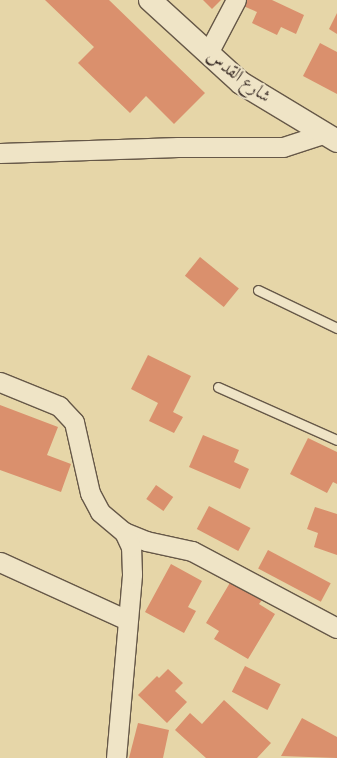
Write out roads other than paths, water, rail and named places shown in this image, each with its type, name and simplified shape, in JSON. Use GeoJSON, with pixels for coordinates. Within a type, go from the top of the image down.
{"type":"FeatureCollection","features":[{"type":"Feature","properties":{"kind":"main road","name":"شارع القدس"},"geometry":{"type":"LineString","coordinates":[[150,0],[241,83],[330,137]]}},
{"type":"Feature","properties":{"kind":"street"},"geometry":{"type":"LineString","coordinates":[[208,53],[236,0]]}},
{"type":"Feature","properties":{"kind":"street"},"geometry":{"type":"LineString","coordinates":[[0,153],[178,147],[284,147],[330,137]]}},
{"type":"Feature","properties":{"kind":"street"},"geometry":{"type":"LineString","coordinates":[[0,382],[59,406],[74,422],[90,493],[100,512],[124,532],[146,541],[192,551],[337,628]]}},
{"type":"Feature","properties":{"kind":"street"},"geometry":{"type":"LineString","coordinates":[[116,758],[132,574],[130,547],[124,532]]}},
{"type":"Feature","properties":{"kind":"street"},"geometry":{"type":"LineString","coordinates":[[0,562],[127,620]]}},
{"type":"Feature","properties":{"kind":"lane"},"geometry":{"type":"LineString","coordinates":[[258,290],[337,328]]}},
{"type":"Feature","properties":{"kind":"lane"},"geometry":{"type":"LineString","coordinates":[[218,387],[337,440]]}}]}
